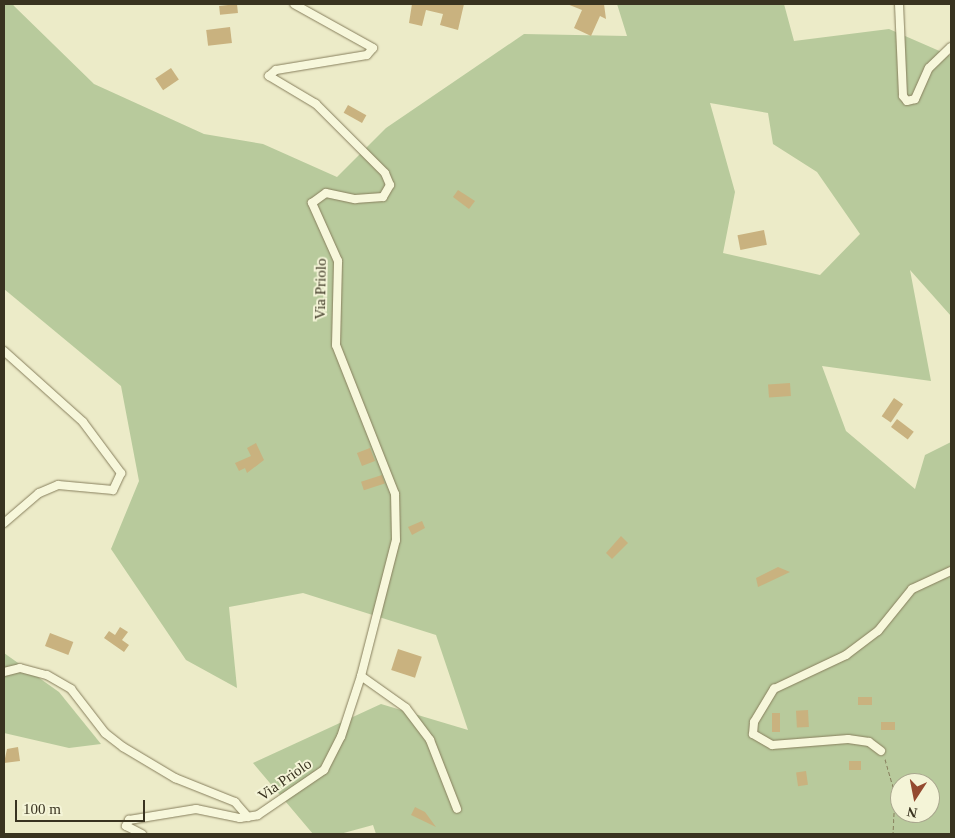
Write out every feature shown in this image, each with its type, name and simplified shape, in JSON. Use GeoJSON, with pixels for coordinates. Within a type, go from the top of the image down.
{"type":"FeatureCollection","features":[{"type":"Feature","properties":{"kind":"street","name":"Via Priolo"},"geometry":{"type":"LineString","coordinates":[[142,834],[126,826],[129,820],[196,809],[248,817],[285,801],[324,770],[341,737],[361,676],[390,568],[398,512],[338,353],[337,256],[312,203],[326,193],[355,199],[383,197],[390,185],[385,173],[316,104],[270,77],[272,71],[365,56],[372,50],[371,44],[294,4]]}},
{"type":"Feature","properties":{"kind":"street"},"geometry":{"type":"LineString","coordinates":[[899,4],[903,96],[907,101],[915,99],[929,68],[951,47]]}},
{"type":"Feature","properties":{"kind":"street"},"geometry":{"type":"LineString","coordinates":[[4,350],[83,422],[121,473],[113,490],[58,485],[39,494],[4,523]]}},
{"type":"Feature","properties":{"kind":"street"},"geometry":{"type":"LineString","coordinates":[[881,751],[869,742],[848,739],[772,745],[752,734],[754,722],[774,689],[846,655],[878,631],[912,588],[951,571]]}},
{"type":"Feature","properties":{"kind":"street"},"geometry":{"type":"LineString","coordinates":[[4,672],[20,668],[55,680],[71,689],[105,733],[123,747],[175,778],[235,802],[248,817]]}},
{"type":"Feature","properties":{"kind":"street"},"geometry":{"type":"LineString","coordinates":[[361,676],[406,708],[430,740],[457,809]]}},
{"type":"Feature","properties":{"kind":"path"},"geometry":{"type":"LineString","coordinates":[[881,751],[891,769],[895,793],[893,834]]}},
{"type":"Feature","properties":{"kind":"green space"},"geometry":{"type":"Polygon","coordinates":[[[4,4],[12,4],[94,84],[204,134],[263,144],[337,177],[386,128],[524,34],[627,36],[617,4],[784,4],[794,41],[889,29],[951,56],[951,316],[910,270],[931,381],[822,366],[846,431],[915,489],[925,455],[951,442],[951,834],[376,834],[373,825],[340,834],[313,834],[253,763],[381,704],[468,730],[436,635],[303,593],[229,607],[237,688],[186,660],[111,549],[139,481],[121,386],[4,289],[4,4]],[[710,103],[735,192],[723,253],[820,275],[860,234],[817,172],[773,144],[768,113],[710,103]]]}},
{"type":"Feature","properties":{"kind":"green space"},"geometry":{"type":"Polygon","coordinates":[[[4,653],[59,692],[101,744],[69,748],[4,733],[4,653]]]}},
{"type":"Feature","properties":{"kind":"building"},"geometry":{"type":"Polygon","coordinates":[[[237,4],[238,13],[220,15],[219,6],[237,4]]]}},
{"type":"Feature","properties":{"kind":"building"},"geometry":{"type":"Polygon","coordinates":[[[412,4],[464,4],[458,30],[440,25],[443,14],[426,10],[422,26],[409,23],[412,4]]]}},
{"type":"Feature","properties":{"kind":"building"},"geometry":{"type":"Polygon","coordinates":[[[567,4],[604,4],[606,19],[600,16],[591,36],[574,28],[582,10],[567,4]]]}},
{"type":"Feature","properties":{"kind":"building"},"geometry":{"type":"Polygon","coordinates":[[[230,27],[232,43],[208,46],[206,30],[230,27]]]}},
{"type":"Feature","properties":{"kind":"building"},"geometry":{"type":"Polygon","coordinates":[[[171,68],[179,80],[163,90],[155,79],[171,68]]]}},
{"type":"Feature","properties":{"kind":"building"},"geometry":{"type":"Polygon","coordinates":[[[348,105],[366,115],[362,123],[344,113],[348,105]]]}},
{"type":"Feature","properties":{"kind":"building"},"geometry":{"type":"Polygon","coordinates":[[[458,190],[475,201],[469,209],[453,197],[458,190]]]}},
{"type":"Feature","properties":{"kind":"building"},"geometry":{"type":"Polygon","coordinates":[[[764,230],[767,245],[740,250],[737,235],[764,230]]]}},
{"type":"Feature","properties":{"kind":"building"},"geometry":{"type":"Polygon","coordinates":[[[790,383],[791,396],[769,398],[768,385],[790,383]]]}},
{"type":"Feature","properties":{"kind":"building"},"geometry":{"type":"Polygon","coordinates":[[[894,398],[903,404],[891,422],[882,416],[894,398]]]}},
{"type":"Feature","properties":{"kind":"building"},"geometry":{"type":"Polygon","coordinates":[[[897,419],[914,432],[908,440],[891,427],[897,419]]]}},
{"type":"Feature","properties":{"kind":"building"},"geometry":{"type":"Polygon","coordinates":[[[256,443],[264,460],[247,473],[245,468],[239,471],[235,463],[251,456],[247,448],[256,443]]]}},
{"type":"Feature","properties":{"kind":"building"},"geometry":{"type":"Polygon","coordinates":[[[370,448],[375,461],[362,466],[357,453],[370,448]]]}},
{"type":"Feature","properties":{"kind":"building"},"geometry":{"type":"Polygon","coordinates":[[[382,475],[385,484],[364,490],[361,482],[382,475]]]}},
{"type":"Feature","properties":{"kind":"building"},"geometry":{"type":"Polygon","coordinates":[[[422,521],[425,528],[412,535],[408,527],[422,521]]]}},
{"type":"Feature","properties":{"kind":"building"},"geometry":{"type":"Polygon","coordinates":[[[621,536],[628,543],[612,559],[606,553],[621,536]]]}},
{"type":"Feature","properties":{"kind":"building"},"geometry":{"type":"Polygon","coordinates":[[[778,567],[790,572],[758,587],[756,578],[778,567]]]}},
{"type":"Feature","properties":{"kind":"building"},"geometry":{"type":"Polygon","coordinates":[[[120,627],[128,632],[122,640],[129,645],[124,652],[104,638],[109,631],[115,635],[120,627]]]}},
{"type":"Feature","properties":{"kind":"building"},"geometry":{"type":"Polygon","coordinates":[[[50,633],[73,642],[68,655],[45,646],[50,633]]]}},
{"type":"Feature","properties":{"kind":"building"},"geometry":{"type":"Polygon","coordinates":[[[398,649],[422,657],[415,678],[391,670],[398,649]]]}},
{"type":"Feature","properties":{"kind":"building"},"geometry":{"type":"Polygon","coordinates":[[[858,697],[872,697],[872,705],[858,705],[858,697]]]}},
{"type":"Feature","properties":{"kind":"building"},"geometry":{"type":"Polygon","coordinates":[[[808,710],[809,727],[797,728],[796,711],[808,710]]]}},
{"type":"Feature","properties":{"kind":"building"},"geometry":{"type":"Polygon","coordinates":[[[772,713],[780,713],[780,732],[772,732],[772,713]]]}},
{"type":"Feature","properties":{"kind":"building"},"geometry":{"type":"Polygon","coordinates":[[[881,722],[895,722],[895,730],[881,730],[881,722]]]}},
{"type":"Feature","properties":{"kind":"building"},"geometry":{"type":"Polygon","coordinates":[[[18,747],[20,761],[4,763],[7,749],[18,747]]]}},
{"type":"Feature","properties":{"kind":"building"},"geometry":{"type":"Polygon","coordinates":[[[849,761],[861,761],[861,770],[849,770],[849,761]]]}},
{"type":"Feature","properties":{"kind":"building"},"geometry":{"type":"Polygon","coordinates":[[[806,771],[808,785],[798,786],[796,772],[806,771]]]}},
{"type":"Feature","properties":{"kind":"building"},"geometry":{"type":"Polygon","coordinates":[[[415,807],[425,812],[436,827],[411,815],[415,807]]]}}]}
